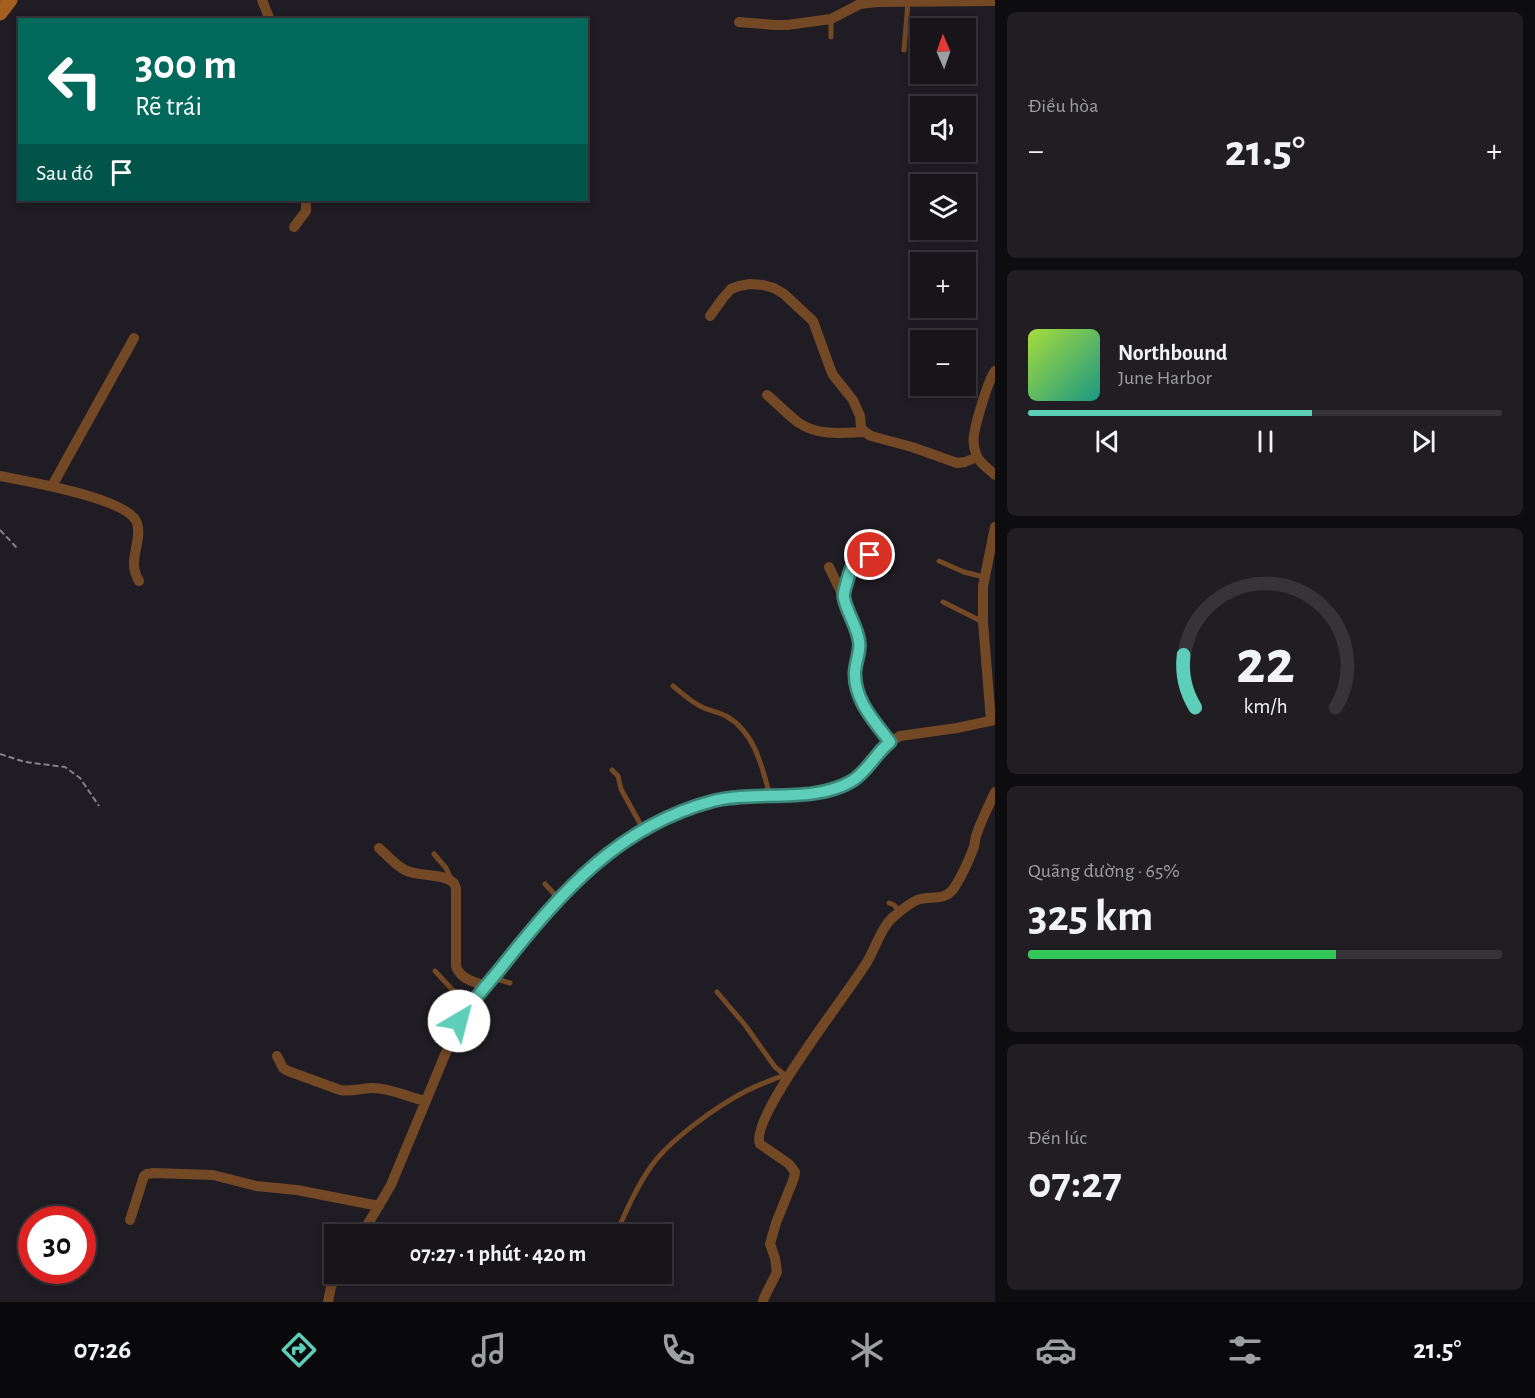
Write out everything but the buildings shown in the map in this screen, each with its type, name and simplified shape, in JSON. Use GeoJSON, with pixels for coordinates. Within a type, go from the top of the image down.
{"type":"FeatureCollection","features":[{"type":"Feature","properties":{"kind":"street"},"geometry":{"type":"LineString","coordinates":[[0,13],[10,0]]}},
{"type":"Feature","properties":{"kind":"street"},"geometry":{"type":"LineString","coordinates":[[262,0],[269,18]]}},
{"type":"Feature","properties":{"kind":"street"},"geometry":{"type":"LineString","coordinates":[[739,22],[775,25],[831,19],[856,2],[995,1]]}},
{"type":"Feature","properties":{"kind":"street"},"geometry":{"type":"LineString","coordinates":[[294,227],[306,211],[306,201]]}},
{"type":"Feature","properties":{"kind":"street"},"geometry":{"type":"LineString","coordinates":[[710,316],[731,289],[739,286],[763,285],[774,288],[809,316],[830,368],[853,400],[860,416],[861,427],[865,432],[871,436],[957,463],[978,457]]}},
{"type":"Feature","properties":{"kind":"street"},"geometry":{"type":"LineString","coordinates":[[52,486],[134,338]]}},
{"type":"Feature","properties":{"kind":"street"},"geometry":{"type":"LineString","coordinates":[[995,371],[990,380],[974,435],[974,445],[980,461],[995,475]]}},
{"type":"Feature","properties":{"kind":"street"},"geometry":{"type":"LineString","coordinates":[[767,394],[799,423],[812,429],[822,432],[865,432]]}},
{"type":"Feature","properties":{"kind":"street"},"geometry":{"type":"LineString","coordinates":[[0,476],[72,491],[115,506],[132,515],[137,523],[138,534],[133,568],[139,581]]}},
{"type":"Feature","properties":{"kind":"street"},"geometry":{"type":"LineString","coordinates":[[368,1224],[391,1185],[459,1021],[559,899],[590,867],[643,830],[696,806],[733,798],[815,793],[845,785],[859,776],[894,738],[993,720],[983,622],[984,577],[995,527]]}},
{"type":"Feature","properties":{"kind":"street"},"geometry":{"type":"LineString","coordinates":[[829,567],[843,596],[859,641],[860,649],[855,672],[861,701],[890,742]]}},
{"type":"Feature","properties":{"kind":"street"},"geometry":{"type":"LineString","coordinates":[[763,1302],[777,1272],[770,1244],[795,1172],[789,1164],[760,1144],[758,1133],[786,1077],[867,963],[887,924],[916,900],[946,896],[955,888],[995,792]]}},
{"type":"Feature","properties":{"kind":"street"},"geometry":{"type":"LineString","coordinates":[[379,848],[398,866],[411,873],[452,881],[456,889],[456,966],[462,976],[490,982]]}},
{"type":"Feature","properties":{"kind":"street"},"geometry":{"type":"LineString","coordinates":[[277,1056],[283,1068],[288,1071],[340,1090],[379,1089],[425,1101]]}},
{"type":"Feature","properties":{"kind":"street"},"geometry":{"type":"LineString","coordinates":[[130,1220],[144,1176],[154,1173],[213,1175],[256,1186],[297,1190],[379,1206]]}},
{"type":"Feature","properties":{"kind":"street"},"geometry":{"type":"LineString","coordinates":[[328,1302],[332,1284]]}},
{"type":"Feature","properties":{"kind":"lane"},"geometry":{"type":"LineString","coordinates":[[904,50],[908,2]]}},
{"type":"Feature","properties":{"kind":"lane"},"geometry":{"type":"LineString","coordinates":[[831,19],[831,37]]}},
{"type":"Feature","properties":{"kind":"lane"},"geometry":{"type":"LineString","coordinates":[[843,596],[854,562],[860,557],[870,555]]}},
{"type":"Feature","properties":{"kind":"lane"},"geometry":{"type":"LineString","coordinates":[[939,561],[964,572],[984,577]]}},
{"type":"Feature","properties":{"kind":"lane"},"geometry":{"type":"LineString","coordinates":[[943,603],[983,622]]}},
{"type":"Feature","properties":{"kind":"lane"},"geometry":{"type":"LineString","coordinates":[[674,686],[702,708],[725,715],[737,723],[758,753],[770,796]]}},
{"type":"Feature","properties":{"kind":"lane"},"geometry":{"type":"LineString","coordinates":[[612,770],[618,776],[621,789],[643,830]]}},
{"type":"Feature","properties":{"kind":"lane"},"geometry":{"type":"LineString","coordinates":[[434,854],[446,868],[452,881]]}},
{"type":"Feature","properties":{"kind":"lane"},"geometry":{"type":"LineString","coordinates":[[545,884],[559,899]]}},
{"type":"Feature","properties":{"kind":"lane"},"geometry":{"type":"LineString","coordinates":[[889,903],[900,912]]}},
{"type":"Feature","properties":{"kind":"lane"},"geometry":{"type":"LineString","coordinates":[[435,971],[460,998],[470,1005]]}},
{"type":"Feature","properties":{"kind":"lane"},"geometry":{"type":"LineString","coordinates":[[490,982],[510,983]]}},
{"type":"Feature","properties":{"kind":"lane"},"geometry":{"type":"LineString","coordinates":[[620,1224],[652,1164],[683,1133],[746,1091],[786,1077],[775,1067],[745,1025],[717,992]]}},
{"type":"Feature","properties":{"kind":"path"},"geometry":{"type":"LineString","coordinates":[[0,530],[17,548]]}},
{"type":"Feature","properties":{"kind":"path"},"geometry":{"type":"LineString","coordinates":[[0,754],[25,762],[65,767],[80,778],[99,806]]}},
{"type":"Feature","properties":{"kind":"route"},"geometry":{"type":"LineString","coordinates":[[459,1021],[514,951],[559,899],[590,867],[615,848],[643,830],[674,815],[716,800],[815,793],[845,785],[859,776],[890,742],[861,701],[855,680],[860,649],[859,641],[843,596],[854,562],[860,557],[870,555]]}}]}
